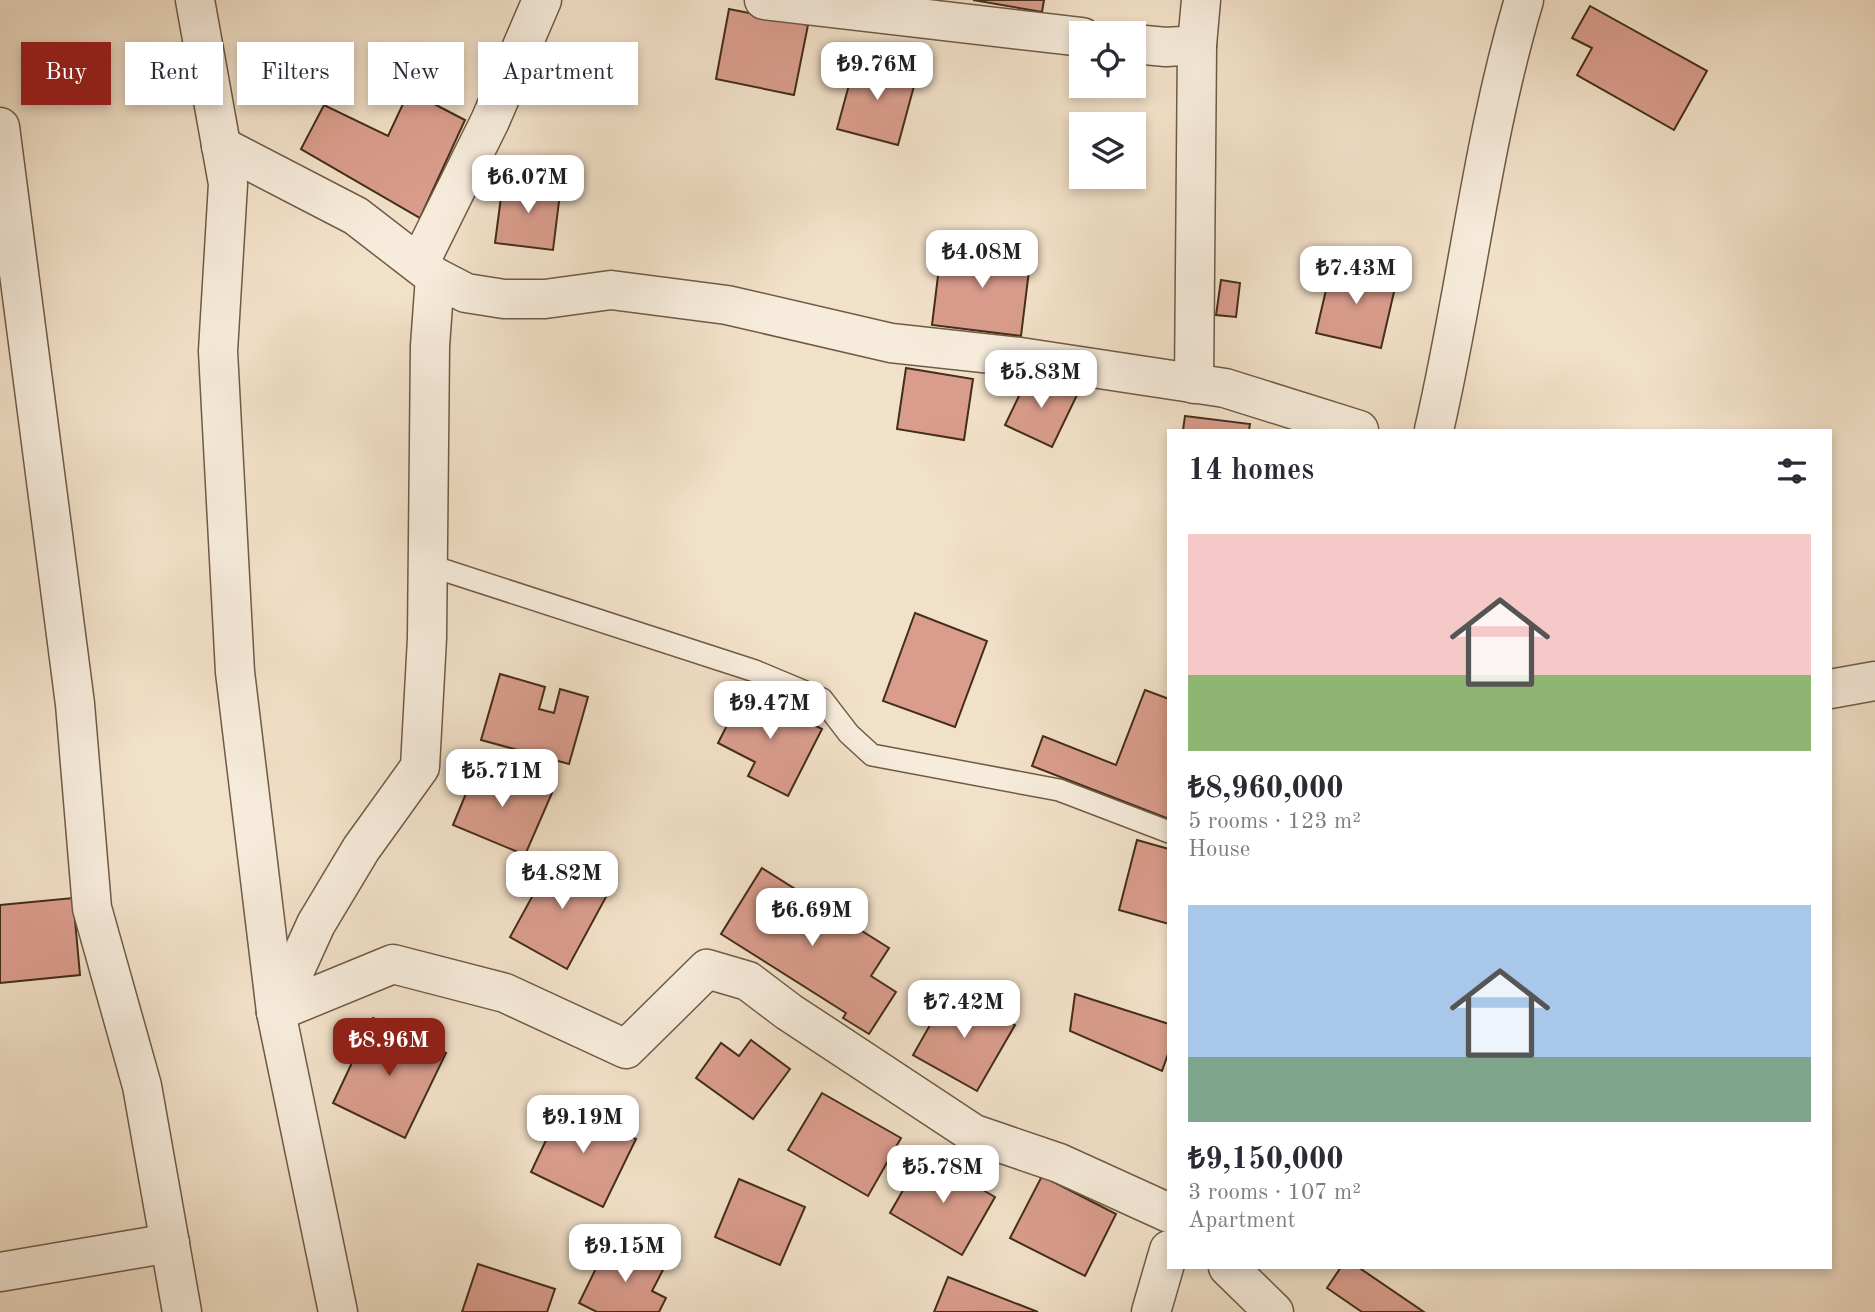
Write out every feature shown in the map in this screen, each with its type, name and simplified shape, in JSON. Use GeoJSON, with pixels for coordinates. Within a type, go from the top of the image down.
{"type":"FeatureCollection","features":[{"type":"Feature","properties":{"kind":"street"},"geometry":{"type":"LineString","coordinates":[[195,0],[228,184],[218,351],[235,672],[276,1012],[338,1312]]}},
{"type":"Feature","properties":{"kind":"street"},"geometry":{"type":"LineString","coordinates":[[276,1012],[316,924],[361,849],[420,767],[428,565],[430,346],[427,271],[542,0]]}},
{"type":"Feature","properties":{"kind":"street"},"geometry":{"type":"LineString","coordinates":[[764,0],[1069,35]]}},
{"type":"Feature","properties":{"kind":"street"},"geometry":{"type":"LineString","coordinates":[[1195,384],[1197,45],[1201,0]]}},
{"type":"Feature","properties":{"kind":"street"},"geometry":{"type":"LineString","coordinates":[[1434,429],[1456,336],[1505,62],[1524,0]]}},
{"type":"Feature","properties":{"kind":"street"},"geometry":{"type":"LineString","coordinates":[[1146,45],[1197,45]]}},
{"type":"Feature","properties":{"kind":"street"},"geometry":{"type":"LineString","coordinates":[[0,127],[74,690],[92,908],[142,1086],[182,1312]]}},
{"type":"Feature","properties":{"kind":"street"},"geometry":{"type":"LineString","coordinates":[[221,146],[356,216],[427,271],[466,293],[504,299],[545,299],[611,290],[727,305],[891,343],[1020,357],[1225,388],[1357,429]]}},
{"type":"Feature","properties":{"kind":"street"},"geometry":{"type":"LineString","coordinates":[[1832,689],[1875,681]]}},
{"type":"Feature","properties":{"kind":"street"},"geometry":{"type":"LineString","coordinates":[[276,1012],[393,964],[505,993],[626,1049],[707,969],[748,981],[789,1012],[974,1134],[1059,1163],[1167,1212]]}},
{"type":"Feature","properties":{"kind":"street"},"geometry":{"type":"LineString","coordinates":[[0,1272],[170,1243]]}},
{"type":"Feature","properties":{"kind":"street"},"geometry":{"type":"LineString","coordinates":[[1151,1312],[1167,1257]]}},
{"type":"Feature","properties":{"kind":"street"},"geometry":{"type":"LineString","coordinates":[[1230,1269],[1274,1312]]}},
{"type":"Feature","properties":{"kind":"lane"},"geometry":{"type":"LineString","coordinates":[[428,565],[755,671],[822,699],[849,734],[872,755],[1059,790],[1167,831]]}},
{"type":"Feature","properties":{"kind":"building"},"geometry":{"type":"Polygon","coordinates":[[[973,0],[1044,0],[1042,12],[973,0]]]}},
{"type":"Feature","properties":{"kind":"building"},"geometry":{"type":"Polygon","coordinates":[[[1590,6],[1707,71],[1674,130],[1577,75],[1592,48],[1572,38],[1590,6]]]}},
{"type":"Feature","properties":{"kind":"building"},"geometry":{"type":"Polygon","coordinates":[[[729,9],[808,25],[794,95],[716,79],[729,9]]]}},
{"type":"Feature","properties":{"kind":"building"},"geometry":{"type":"Polygon","coordinates":[[[856,59],[917,75],[898,145],[837,129],[856,59]]]}},
{"type":"Feature","properties":{"kind":"building"},"geometry":{"type":"Polygon","coordinates":[[[324,105],[388,136],[402,105],[436,105],[465,120],[420,218],[301,149],[324,105]]]}},
{"type":"Feature","properties":{"kind":"building"},"geometry":{"type":"Polygon","coordinates":[[[533,181],[561,185],[553,250],[495,243],[503,182],[532,186],[533,181]]]}},
{"type":"Feature","properties":{"kind":"building"},"geometry":{"type":"Polygon","coordinates":[[[942,243],[1031,254],[1021,336],[932,325],[942,243]]]}},
{"type":"Feature","properties":{"kind":"building"},"geometry":{"type":"Polygon","coordinates":[[[1332,264],[1397,279],[1381,348],[1316,333],[1332,264]]]}},
{"type":"Feature","properties":{"kind":"building"},"geometry":{"type":"Polygon","coordinates":[[[1221,280],[1240,283],[1236,317],[1216,315],[1221,280]]]}},
{"type":"Feature","properties":{"kind":"building"},"geometry":{"type":"Polygon","coordinates":[[[906,368],[973,379],[964,440],[897,429],[906,368]]]}},
{"type":"Feature","properties":{"kind":"building"},"geometry":{"type":"Polygon","coordinates":[[[1030,373],[1077,395],[1052,447],[1005,425],[1030,373]]]}},
{"type":"Feature","properties":{"kind":"building"},"geometry":{"type":"Polygon","coordinates":[[[1185,416],[1250,424],[1249,429],[1183,429],[1185,416]]]}},
{"type":"Feature","properties":{"kind":"building"},"geometry":{"type":"Polygon","coordinates":[[[915,613],[987,641],[955,727],[883,701],[915,613]]]}},
{"type":"Feature","properties":{"kind":"building"},"geometry":{"type":"Polygon","coordinates":[[[500,674],[545,687],[539,709],[554,713],[560,689],[588,697],[569,764],[481,740],[500,674]]]}},
{"type":"Feature","properties":{"kind":"building"},"geometry":{"type":"Polygon","coordinates":[[[745,690],[822,729],[788,796],[748,776],[755,762],[718,743],[745,690]]]}},
{"type":"Feature","properties":{"kind":"building"},"geometry":{"type":"Polygon","coordinates":[[[1145,690],[1167,698],[1167,818],[1032,766],[1043,736],[1116,765],[1145,690]]]}},
{"type":"Feature","properties":{"kind":"building"},"geometry":{"type":"Polygon","coordinates":[[[479,762],[552,793],[525,855],[453,825],[479,762]]]}},
{"type":"Feature","properties":{"kind":"building"},"geometry":{"type":"Polygon","coordinates":[[[1137,840],[1167,848],[1167,923],[1119,910],[1137,840]]]}},
{"type":"Feature","properties":{"kind":"building"},"geometry":{"type":"Polygon","coordinates":[[[556,853],[613,884],[567,969],[510,937],[556,853]]]}},
{"type":"Feature","properties":{"kind":"building"},"geometry":{"type":"Polygon","coordinates":[[[762,868],[889,948],[871,976],[896,992],[869,1034],[843,1018],[846,1013],[721,934],[762,868]]]}},
{"type":"Feature","properties":{"kind":"building"},"geometry":{"type":"Polygon","coordinates":[[[73,898],[80,975],[0,983],[0,905],[73,898]]]}},
{"type":"Feature","properties":{"kind":"building"},"geometry":{"type":"Polygon","coordinates":[[[951,988],[1015,1025],[977,1091],[913,1055],[951,988]]]}},
{"type":"Feature","properties":{"kind":"building"},"geometry":{"type":"Polygon","coordinates":[[[1075,994],[1167,1023],[1167,1057],[1162,1071],[1070,1031],[1075,994]]]}},
{"type":"Feature","properties":{"kind":"building"},"geometry":{"type":"Polygon","coordinates":[[[373,1018],[446,1053],[405,1138],[333,1103],[373,1018]]]}},
{"type":"Feature","properties":{"kind":"building"},"geometry":{"type":"Polygon","coordinates":[[[751,1040],[790,1069],[753,1119],[696,1078],[721,1043],[739,1056],[751,1040]]]}},
{"type":"Feature","properties":{"kind":"building"},"geometry":{"type":"Polygon","coordinates":[[[822,1093],[901,1138],[868,1196],[788,1150],[822,1093]]]}},
{"type":"Feature","properties":{"kind":"building"},"geometry":{"type":"Polygon","coordinates":[[[563,1104],[636,1139],[603,1207],[531,1172],[563,1104]]]}},
{"type":"Feature","properties":{"kind":"building"},"geometry":{"type":"Polygon","coordinates":[[[923,1155],[995,1197],[962,1255],[890,1213],[923,1155]]]}},
{"type":"Feature","properties":{"kind":"building"},"geometry":{"type":"Polygon","coordinates":[[[1042,1176],[1116,1214],[1085,1276],[1010,1238],[1042,1176]]]}},
{"type":"Feature","properties":{"kind":"building"},"geometry":{"type":"Polygon","coordinates":[[[739,1179],[805,1207],[780,1265],[715,1237],[739,1179]]]}},
{"type":"Feature","properties":{"kind":"building"},"geometry":{"type":"Polygon","coordinates":[[[630,1247],[666,1264],[652,1291],[666,1298],[659,1312],[597,1312],[579,1303],[606,1248],[625,1257],[630,1247]]]}},
{"type":"Feature","properties":{"kind":"building"},"geometry":{"type":"Polygon","coordinates":[[[478,1264],[555,1289],[547,1312],[462,1312],[478,1264]]]}},
{"type":"Feature","properties":{"kind":"building"},"geometry":{"type":"Polygon","coordinates":[[[1340,1269],[1361,1269],[1424,1312],[1362,1312],[1327,1288],[1340,1269]]]}},
{"type":"Feature","properties":{"kind":"building"},"geometry":{"type":"Polygon","coordinates":[[[948,1277],[1038,1312],[934,1312],[948,1277]]]}}]}
